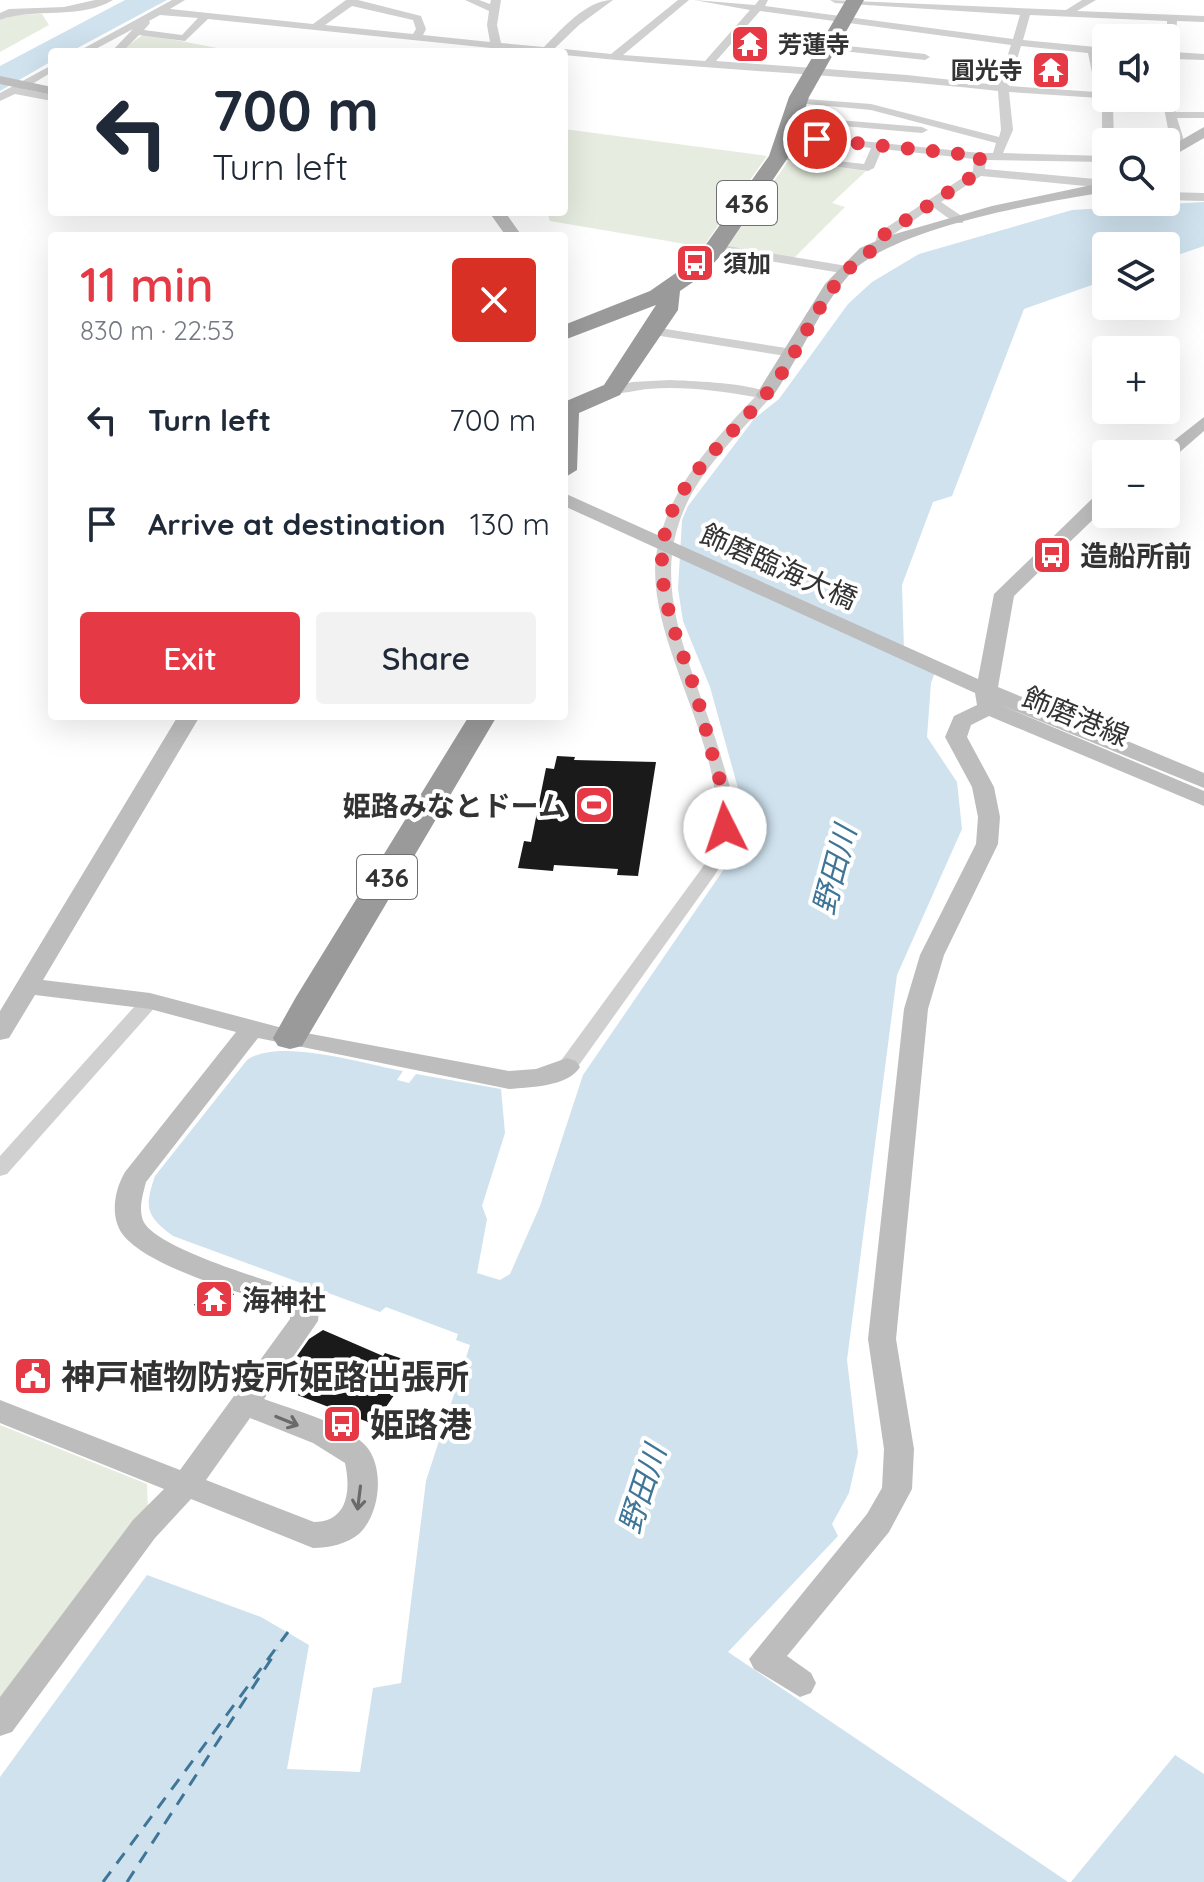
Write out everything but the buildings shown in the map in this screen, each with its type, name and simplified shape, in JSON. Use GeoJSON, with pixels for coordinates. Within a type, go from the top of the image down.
{"type":"FeatureCollection","features":[{"type":"Feature","properties":{"kind":"highway","name":"436"},"geometry":{"type":"LineString","coordinates":[[568,332],[618,315],[669,289],[694,271],[715,248],[779,156],[792,118],[846,6]]}},
{"type":"Feature","properties":{"kind":"highway"},"geometry":{"type":"LineString","coordinates":[[568,409],[612,390],[667,310],[669,289]]}},
{"type":"Feature","properties":{"kind":"highway","name":"436"},"geometry":{"type":"LineString","coordinates":[[290,1038],[329,967],[359,925],[481,720]]}},
{"type":"Feature","properties":{"kind":"street"},"geometry":{"type":"LineString","coordinates":[[0,17],[9,12],[64,10],[108,0]]}},
{"type":"Feature","properties":{"kind":"street"},"geometry":{"type":"LineString","coordinates":[[89,48],[180,0]]}},
{"type":"Feature","properties":{"kind":"street"},"geometry":{"type":"LineString","coordinates":[[470,0],[495,4],[496,47]]}},
{"type":"Feature","properties":{"kind":"street"},"geometry":{"type":"LineString","coordinates":[[549,48],[575,23],[608,0]]}},
{"type":"Feature","properties":{"kind":"street"},"geometry":{"type":"LineString","coordinates":[[614,57],[684,0]]}},
{"type":"Feature","properties":{"kind":"street"},"geometry":{"type":"LineString","coordinates":[[699,0],[761,5],[952,5],[1026,13],[1204,19]]}},
{"type":"Feature","properties":{"kind":"street"},"geometry":{"type":"LineString","coordinates":[[1068,15],[1075,7],[1091,0]]}},
{"type":"Feature","properties":{"kind":"street"},"geometry":{"type":"LineString","coordinates":[[315,27],[351,1],[417,18],[421,29],[417,36]]}},
{"type":"Feature","properties":{"kind":"street"},"geometry":{"type":"LineString","coordinates":[[707,65],[761,5]]}},
{"type":"Feature","properties":{"kind":"street"},"geometry":{"type":"LineString","coordinates":[[905,77],[911,66],[925,57],[942,34],[952,5]]}},
{"type":"Feature","properties":{"kind":"street"},"geometry":{"type":"LineString","coordinates":[[846,6],[942,34],[1092,50]]}},
{"type":"Feature","properties":{"kind":"street"},"geometry":{"type":"LineString","coordinates":[[996,156],[1007,119],[1003,86],[1026,13]]}},
{"type":"Feature","properties":{"kind":"street"},"geometry":{"type":"LineString","coordinates":[[152,14],[522,48]]}},
{"type":"Feature","properties":{"kind":"street"},"geometry":{"type":"LineString","coordinates":[[121,48],[139,32],[152,14]]}},
{"type":"Feature","properties":{"kind":"street"},"geometry":{"type":"LineString","coordinates":[[139,32],[185,38],[205,17]]}},
{"type":"Feature","properties":{"kind":"street"},"geometry":{"type":"LineString","coordinates":[[1171,24],[1172,19]]}},
{"type":"Feature","properties":{"kind":"street"},"geometry":{"type":"LineString","coordinates":[[828,47],[925,57]]}},
{"type":"Feature","properties":{"kind":"street"},"geometry":{"type":"LineString","coordinates":[[568,51],[707,65],[905,77],[1092,97]]}},
{"type":"Feature","properties":{"kind":"street"},"geometry":{"type":"LineString","coordinates":[[1180,56],[1204,57]]}},
{"type":"Feature","properties":{"kind":"street"},"geometry":{"type":"LineString","coordinates":[[0,98],[48,70]]}},
{"type":"Feature","properties":{"kind":"street"},"geometry":{"type":"LineString","coordinates":[[0,80],[48,90]]}},
{"type":"Feature","properties":{"kind":"street"},"geometry":{"type":"LineString","coordinates":[[30,80],[48,84]]}},
{"type":"Feature","properties":{"kind":"street"},"geometry":{"type":"LineString","coordinates":[[13,90],[48,97]]}},
{"type":"Feature","properties":{"kind":"street"},"geometry":{"type":"LineString","coordinates":[[792,118],[871,107],[926,126]]}},
{"type":"Feature","properties":{"kind":"street"},"geometry":{"type":"LineString","coordinates":[[1180,111],[1204,115]]}},
{"type":"Feature","properties":{"kind":"street"},"geometry":{"type":"LineString","coordinates":[[792,118],[926,126],[1002,141]]}},
{"type":"Feature","properties":{"kind":"street"},"geometry":{"type":"LineString","coordinates":[[792,118],[878,145],[980,156],[1092,159]]}},
{"type":"Feature","properties":{"kind":"street"},"geometry":{"type":"LineString","coordinates":[[916,149],[926,126]]}},
{"type":"Feature","properties":{"kind":"street"},"geometry":{"type":"LineString","coordinates":[[1180,147],[1204,132]]}},
{"type":"Feature","properties":{"kind":"street"},"geometry":{"type":"LineString","coordinates":[[779,156],[868,168],[878,145]]}},
{"type":"Feature","properties":{"kind":"street"},"geometry":{"type":"LineString","coordinates":[[979,172],[980,156]]}},
{"type":"Feature","properties":{"kind":"street"},"geometry":{"type":"LineString","coordinates":[[880,246],[882,236],[979,172],[1092,185]]}},
{"type":"Feature","properties":{"kind":"street"},"geometry":{"type":"LineString","coordinates":[[28,986],[150,1001],[290,1038],[509,1080],[539,1078],[567,1067],[638,973],[723,845],[727,812],[694,689],[667,614],[663,584],[668,524],[678,501],[736,424],[765,395],[847,270],[860,256],[880,246],[959,220],[1049,194],[1092,189]]}},
{"type":"Feature","properties":{"kind":"street"},"geometry":{"type":"LineString","coordinates":[[1180,196],[1204,197]]}},
{"type":"Feature","properties":{"kind":"street"},"geometry":{"type":"LineString","coordinates":[[935,203],[959,220]]}},
{"type":"Feature","properties":{"kind":"street"},"geometry":{"type":"LineString","coordinates":[[715,248],[847,270]]}},
{"type":"Feature","properties":{"kind":"street"},"geometry":{"type":"LineString","coordinates":[[653,331],[792,353]]}},
{"type":"Feature","properties":{"kind":"street"},"geometry":{"type":"LineString","coordinates":[[612,390],[671,382],[765,395]]}},
{"type":"Feature","properties":{"kind":"street"},"geometry":{"type":"LineString","coordinates":[[1180,442],[1204,422]]}},
{"type":"Feature","properties":{"kind":"street","name":"飾磨臨海大橋"},"geometry":{"type":"LineString","coordinates":[[568,501],[971,684],[1204,781]]}},
{"type":"Feature","properties":{"kind":"street","name":"飾磨港線"},"geometry":{"type":"LineString","coordinates":[[1092,509],[1004,594],[985,698],[988,708],[1204,799]]}},
{"type":"Feature","properties":{"kind":"street"},"geometry":{"type":"LineString","coordinates":[[800,1683],[765,1659],[878,1523],[897,1489],[899,1449],[882,1339],[916,1009],[932,955],[987,844],[989,817],[983,787],[956,737],[962,721],[988,708]]}},
{"type":"Feature","properties":{"kind":"street"},"geometry":{"type":"LineString","coordinates":[[0,1032],[187,720]]}},
{"type":"Feature","properties":{"kind":"street"},"geometry":{"type":"LineString","coordinates":[[0,1169],[150,1001]]}},
{"type":"Feature","properties":{"kind":"street"},"geometry":{"type":"LineString","coordinates":[[0,1722],[144,1529],[186,1485],[304,1321],[305,1311],[299,1301],[152,1247],[132,1228],[128,1207],[134,1179],[252,1029]]}},
{"type":"Feature","properties":{"kind":"street"},"geometry":{"type":"LineString","coordinates":[[0,1411],[313,1535],[333,1533],[350,1524],[358,1510],[361,1485],[362,1472],[356,1454],[340,1443],[246,1404]]}},
{"type":"Feature","properties":{"kind":"shaded area"},"geometry":{"type":"Polygon","coordinates":[[[42,14],[49,25],[0,52],[0,20],[15,15],[42,14]]]}},
{"type":"Feature","properties":{"kind":"shaded area"},"geometry":{"type":"Polygon","coordinates":[[[144,34],[217,48],[125,48],[144,34]]]}},
{"type":"Feature","properties":{"kind":"shaded area"},"geometry":{"type":"Polygon","coordinates":[[[568,130],[767,156],[703,247],[550,221],[548,216],[568,216],[568,130]]]}},
{"type":"Feature","properties":{"kind":"shaded area"},"geometry":{"type":"Polygon","coordinates":[[[789,160],[866,171],[832,203],[845,207],[794,258],[727,247],[789,160]]]}},
{"type":"Feature","properties":{"kind":"shaded area"},"geometry":{"type":"Polygon","coordinates":[[[0,1425],[147,1484],[148,1509],[0,1703],[0,1425]]]}},
{"type":"Feature","properties":{"kind":"water"},"geometry":{"type":"Polygon","coordinates":[[[125,0],[167,0],[77,48],[48,48],[48,63],[0,91],[0,66],[125,0]]]}},
{"type":"Feature","properties":{"kind":"water","name":"野田川"},"geometry":{"type":"Polygon","coordinates":[[[1204,202],[1204,246],[1180,254],[1180,232],[1092,232],[1092,285],[1024,309],[952,496],[933,502],[902,585],[904,651],[938,664],[931,683],[927,737],[957,782],[962,829],[897,975],[847,1360],[858,1453],[849,1493],[832,1524],[838,1536],[728,1652],[1068,1882],[0,1882],[0,1777],[147,1575],[261,1617],[309,1645],[287,1769],[360,1772],[373,1688],[401,1683],[426,1481],[470,1345],[456,1340],[458,1334],[386,1307],[380,1312],[173,1236],[157,1223],[150,1210],[149,1196],[155,1176],[247,1060],[261,1054],[279,1051],[322,1054],[403,1071],[397,1080],[409,1083],[416,1074],[501,1089],[505,1133],[482,1206],[487,1219],[477,1273],[500,1280],[510,1274],[540,1206],[583,1075],[735,853],[744,810],[710,687],[683,621],[678,589],[682,520],[688,506],[754,419],[779,399],[848,304],[872,282],[919,254],[1072,210],[1092,209],[1092,216],[1180,216],[1180,203],[1204,202]]]}},
{"type":"Feature","properties":{"kind":"water"},"geometry":{"type":"Polygon","coordinates":[[[1175,1755],[1204,1774],[1204,1882],[1071,1882],[1175,1755]]]}},
{"type":"Feature","properties":{"kind":"ferry route"},"geometry":{"type":"LineString","coordinates":[[103,1882],[288,1632]]}},
{"type":"Feature","properties":{"kind":"ferry route"},"geometry":{"type":"LineString","coordinates":[[127,1882],[277,1650]]}},
{"type":"Feature","properties":{"kind":"place","name":"芳蓮寺"},"geometry":{"type":"Point","coordinates":[750,44]}},
{"type":"Feature","properties":{"kind":"place","name":"圓光寺"},"geometry":{"type":"Point","coordinates":[1051,70]}},
{"type":"Feature","properties":{"kind":"place","name":"須加"},"geometry":{"type":"Point","coordinates":[695,263]}},
{"type":"Feature","properties":{"kind":"place","name":"造船所前"},"geometry":{"type":"Point","coordinates":[1052,555]}},
{"type":"Feature","properties":{"kind":"place","name":"姫路みなとドーム"},"geometry":{"type":"Point","coordinates":[594,805]}},
{"type":"Feature","properties":{"kind":"place","name":"海神社"},"geometry":{"type":"Point","coordinates":[214,1299]}},
{"type":"Feature","properties":{"kind":"place","name":"神戸植物防疫所姫路出張所"},"geometry":{"type":"Point","coordinates":[33,1376]}},
{"type":"Feature","properties":{"kind":"place","name":"姫路港"},"geometry":{"type":"Point","coordinates":[342,1424]}},
{"type":"Feature","properties":{"kind":"route"},"geometry":{"type":"LineString","coordinates":[[725,828],[727,812],[722,787],[694,689],[667,614],[663,584],[668,524],[678,501],[736,424],[777,380],[813,318],[847,270],[860,256],[880,246],[882,236],[960,188],[979,172],[980,156],[817,139]]}}]}
